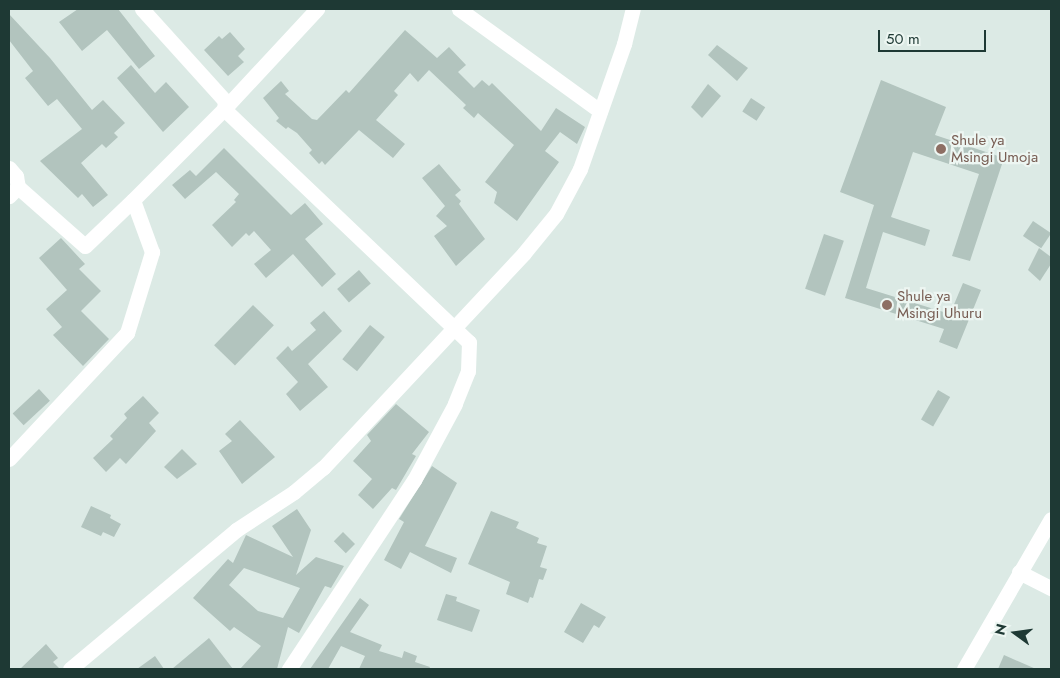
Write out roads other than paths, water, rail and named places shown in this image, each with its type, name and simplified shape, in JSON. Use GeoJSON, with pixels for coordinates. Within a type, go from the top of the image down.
{"type":"FeatureCollection","features":[{"type":"Feature","properties":{"kind":"street"},"geometry":{"type":"LineString","coordinates":[[142,9],[225,101],[224,109]]}},
{"type":"Feature","properties":{"kind":"street"},"geometry":{"type":"LineString","coordinates":[[9,168],[16,176],[14,192],[85,246],[224,109],[317,9]]}},
{"type":"Feature","properties":{"kind":"street"},"geometry":{"type":"LineString","coordinates":[[459,9],[600,111]]}},
{"type":"Feature","properties":{"kind":"street"},"geometry":{"type":"LineString","coordinates":[[70,669],[236,530],[294,492],[323,468],[524,253],[556,214],[580,170],[624,44],[632,9]]}},
{"type":"Feature","properties":{"kind":"street"},"geometry":{"type":"LineString","coordinates":[[224,109],[451,329],[469,342],[471,357],[455,404],[414,480],[289,669]]}},
{"type":"Feature","properties":{"kind":"street"},"geometry":{"type":"LineString","coordinates":[[9,459],[127,333],[152,252],[133,200]]}},
{"type":"Feature","properties":{"kind":"street"},"geometry":{"type":"LineString","coordinates":[[964,669],[1051,518]]}},
{"type":"Feature","properties":{"kind":"street"},"geometry":{"type":"LineString","coordinates":[[1019,572],[1051,588]]}},
{"type":"Feature","properties":{"kind":"place","name":"Shule ya Msingi Umoja"},"geometry":{"type":"Point","coordinates":[941,149]}},
{"type":"Feature","properties":{"kind":"place","name":"Shule ya Msingi Uhuru"},"geometry":{"type":"Point","coordinates":[887,305]}}]}
